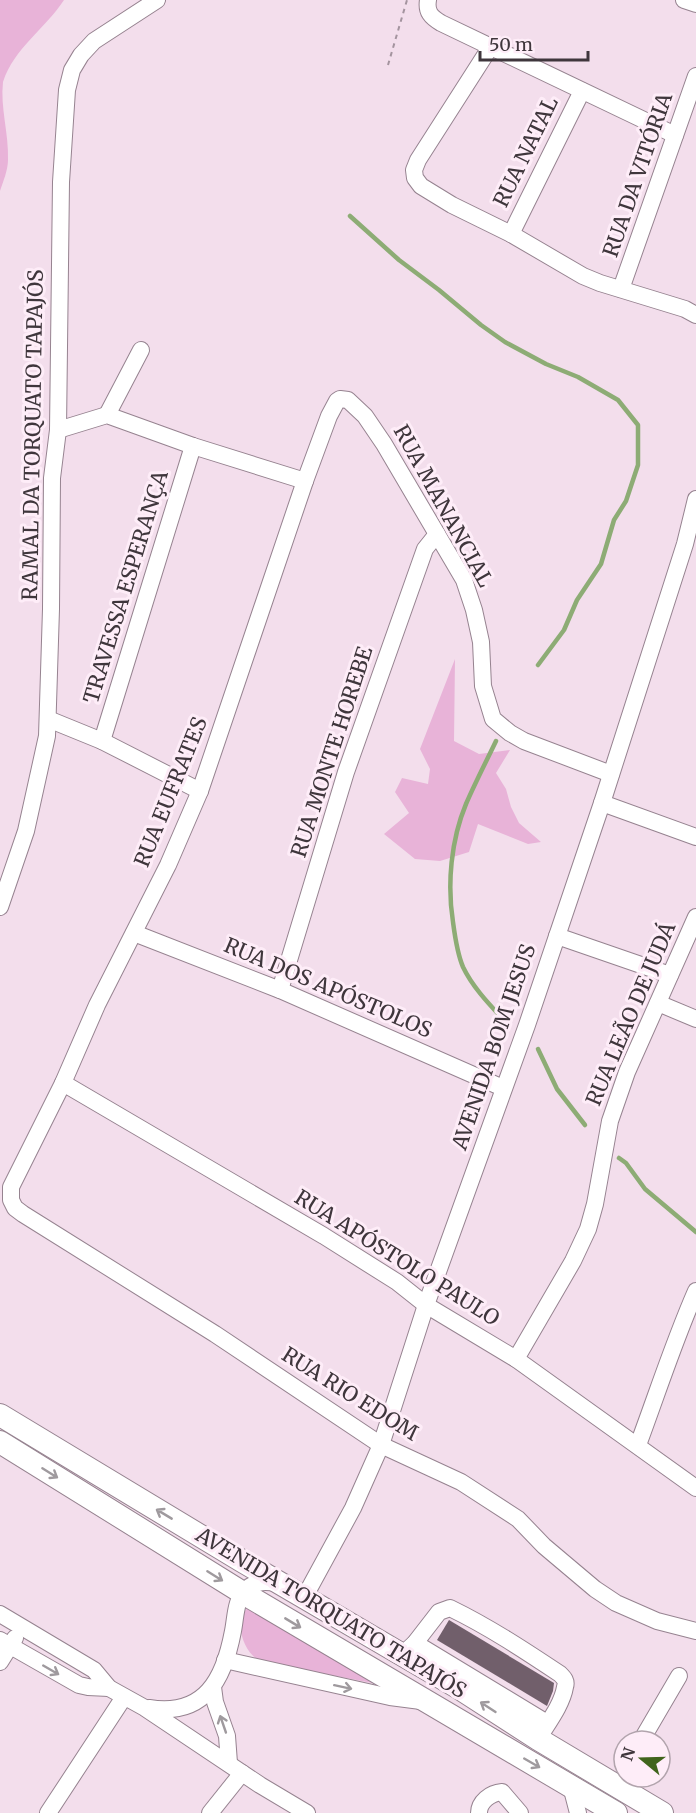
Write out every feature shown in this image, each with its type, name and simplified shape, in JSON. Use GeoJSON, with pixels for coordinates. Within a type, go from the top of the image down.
{"type":"FeatureCollection","features":[{"type":"Feature","properties":{"kind":"highway","name":"AVENIDA TORQUATO TAPAJÓS"},"geometry":{"type":"LineString","coordinates":[[0,1415],[304,1598],[408,1649],[459,1688],[542,1731],[612,1775]]}},
{"type":"Feature","properties":{"kind":"highway","name":"AVENIDA TORQUATO TAPAJÓS"},"geometry":{"type":"LineString","coordinates":[[0,1442],[243,1593],[616,1813]]}},
{"type":"Feature","properties":{"kind":"highway","name":"AVENIDA TORQUATO TAPAJÓS"},"geometry":{"type":"LineString","coordinates":[[631,1789],[662,1813]]}},
{"type":"Feature","properties":{"kind":"street","name":"RAMAL DA TORQUATO TAPAJÓS"},"geometry":{"type":"LineString","coordinates":[[0,907],[3,887],[26,831],[45,746],[48,719],[52,478],[58,430],[61,182],[67,90],[72,70],[81,55],[94,41],[157,0]]}},
{"type":"Feature","properties":{"kind":"street"},"geometry":{"type":"LineString","coordinates":[[428,0],[427,11],[441,23],[675,135]]}},
{"type":"Feature","properties":{"kind":"street"},"geometry":{"type":"LineString","coordinates":[[684,0],[696,4]]}},
{"type":"Feature","properties":{"kind":"street"},"geometry":{"type":"LineString","coordinates":[[491,46],[422,152],[414,170],[415,178],[421,186],[583,276],[686,309],[696,315]]}},
{"type":"Feature","properties":{"kind":"street","name":"RUA DA VITÓRIA"},"geometry":{"type":"LineString","coordinates":[[621,289],[696,76]]}},
{"type":"Feature","properties":{"kind":"street","name":"RUA NATAL"},"geometry":{"type":"LineString","coordinates":[[511,234],[582,91]]}},
{"type":"Feature","properties":{"kind":"street"},"geometry":{"type":"LineString","coordinates":[[106,415],[141,350]]}},
{"type":"Feature","properties":{"kind":"street","name":"RUA MANANCIAL"},"geometry":{"type":"LineString","coordinates":[[329,416],[334,404],[340,399],[354,404],[364,416],[384,444],[464,580],[481,642],[483,686],[493,719],[524,741],[611,774]]}},
{"type":"Feature","properties":{"kind":"street"},"geometry":{"type":"LineString","coordinates":[[58,430],[106,415],[193,446],[305,481]]}},
{"type":"Feature","properties":{"kind":"street","name":"RUA EUFRATES"},"geometry":{"type":"LineString","coordinates":[[19,1169],[63,1083],[97,1005],[168,865],[200,791],[329,416]]}},
{"type":"Feature","properties":{"kind":"street","name":"TRAVESSA ESPERANÇA"},"geometry":{"type":"LineString","coordinates":[[102,741],[193,446]]}},
{"type":"Feature","properties":{"kind":"street","name":"AVENIDA BOM JESUS"},"geometry":{"type":"LineString","coordinates":[[304,1598],[353,1508],[381,1445],[426,1305],[527,1025],[602,803],[685,544],[696,499]]}},
{"type":"Feature","properties":{"kind":"street","name":"RUA MONTE HOREBE"},"geometry":{"type":"LineString","coordinates":[[280,990],[346,772],[425,549],[437,534]]}},
{"type":"Feature","properties":{"kind":"street"},"geometry":{"type":"LineString","coordinates":[[48,719],[102,741],[200,791]]}},
{"type":"Feature","properties":{"kind":"street"},"geometry":{"type":"LineString","coordinates":[[602,803],[696,837]]}},
{"type":"Feature","properties":{"kind":"street","name":"RUA LEÃO DE JUDÁ"},"geometry":{"type":"LineString","coordinates":[[516,1359],[573,1261],[588,1229],[610,1121],[627,1072],[696,917]]}},
{"type":"Feature","properties":{"kind":"street","name":"RUA DOS APÓSTOLOS"},"geometry":{"type":"LineString","coordinates":[[134,933],[280,990],[503,1088]]}},
{"type":"Feature","properties":{"kind":"street"},"geometry":{"type":"LineString","coordinates":[[557,936],[670,975]]}},
{"type":"Feature","properties":{"kind":"street"},"geometry":{"type":"LineString","coordinates":[[658,1003],[696,1019]]}},
{"type":"Feature","properties":{"kind":"street","name":"RUA APÓSTOLO PAULO"},"geometry":{"type":"LineString","coordinates":[[63,1083],[324,1236],[397,1282],[426,1305],[516,1359],[696,1488]]}},
{"type":"Feature","properties":{"kind":"street","name":"RUA RIO EDOM"},"geometry":{"type":"LineString","coordinates":[[19,1169],[11,1187],[11,1200],[15,1208],[215,1334],[381,1445],[461,1482],[518,1519],[544,1546],[616,1604],[657,1621],[696,1631]]}},
{"type":"Feature","properties":{"kind":"street"},"geometry":{"type":"LineString","coordinates":[[638,1445],[677,1334],[696,1291]]}},
{"type":"Feature","properties":{"kind":"street"},"geometry":{"type":"LineString","coordinates":[[145,1708],[162,1710],[184,1708],[193,1705],[213,1687],[230,1646],[239,1600],[243,1593],[256,1583],[281,1584]]}},
{"type":"Feature","properties":{"kind":"street"},"geometry":{"type":"LineString","coordinates":[[408,1649],[439,1612],[450,1608],[493,1630],[565,1679],[566,1685],[558,1704],[542,1731]]}},
{"type":"Feature","properties":{"kind":"street"},"geometry":{"type":"LineString","coordinates":[[0,1614],[94,1670],[109,1689],[145,1708],[307,1813]]}},
{"type":"Feature","properties":{"kind":"street"},"geometry":{"type":"LineString","coordinates":[[0,1662],[5,1643],[22,1628]]}},
{"type":"Feature","properties":{"kind":"street"},"geometry":{"type":"LineString","coordinates":[[5,1643],[79,1685],[109,1689]]}},
{"type":"Feature","properties":{"kind":"street"},"geometry":{"type":"LineString","coordinates":[[225,1660],[390,1697],[428,1702]]}},
{"type":"Feature","properties":{"kind":"street"},"geometry":{"type":"LineString","coordinates":[[648,1729],[679,1676]]}},
{"type":"Feature","properties":{"kind":"street"},"geometry":{"type":"LineString","coordinates":[[210,1813],[236,1768],[215,1702],[213,1687]]}},
{"type":"Feature","properties":{"kind":"street"},"geometry":{"type":"LineString","coordinates":[[48,1813],[124,1697]]}},
{"type":"Feature","properties":{"kind":"street"},"geometry":{"type":"LineString","coordinates":[[570,1786],[578,1813]]}},
{"type":"Feature","properties":{"kind":"street"},"geometry":{"type":"LineString","coordinates":[[478,1813],[479,1807],[486,1798],[495,1792],[501,1792],[519,1813]]}},
{"type":"Feature","properties":{"kind":"path"},"geometry":{"type":"LineString","coordinates":[[388,65],[407,0]]}},
{"type":"Feature","properties":{"kind":"shaded area"},"geometry":{"type":"Polygon","coordinates":[[[0,0],[64,0],[22,49],[3,82],[8,160],[0,191],[0,0]]]}},
{"type":"Feature","properties":{"kind":"shaded area"},"geometry":{"type":"Polygon","coordinates":[[[455,659],[454,741],[479,754],[510,750],[496,773],[506,789],[519,823],[541,842],[528,844],[478,824],[469,852],[440,861],[415,859],[384,834],[409,813],[395,792],[402,778],[428,784],[430,769],[420,749],[455,659]]]}},
{"type":"Feature","properties":{"kind":"shaded area"},"geometry":{"type":"Polygon","coordinates":[[[249,1605],[372,1683],[331,1675],[272,1668],[263,1664],[255,1658],[244,1642],[241,1624],[249,1605]]]}},
{"type":"Feature","properties":{"kind":"building"},"geometry":{"type":"Polygon","coordinates":[[[449,1620],[554,1683],[547,1706],[437,1640],[449,1620]]]}},
{"type":"Feature","properties":{"kind":"waterway"},"geometry":{"type":"LineString","coordinates":[[350,216],[399,260],[481,325],[505,342],[546,364],[578,377],[618,400],[638,425],[638,465],[626,501],[614,520],[601,564],[577,600],[564,630],[538,665]]}},
{"type":"Feature","properties":{"kind":"waterway"},"geometry":{"type":"LineString","coordinates":[[496,741],[469,796],[461,818],[454,847],[450,893],[455,939],[463,967],[476,988],[502,1018]]}},
{"type":"Feature","properties":{"kind":"waterway"},"geometry":{"type":"LineString","coordinates":[[538,1049],[557,1089],[585,1125]]}},
{"type":"Feature","properties":{"kind":"waterway"},"geometry":{"type":"LineString","coordinates":[[619,1158],[626,1163],[645,1189],[696,1232]]}}]}
